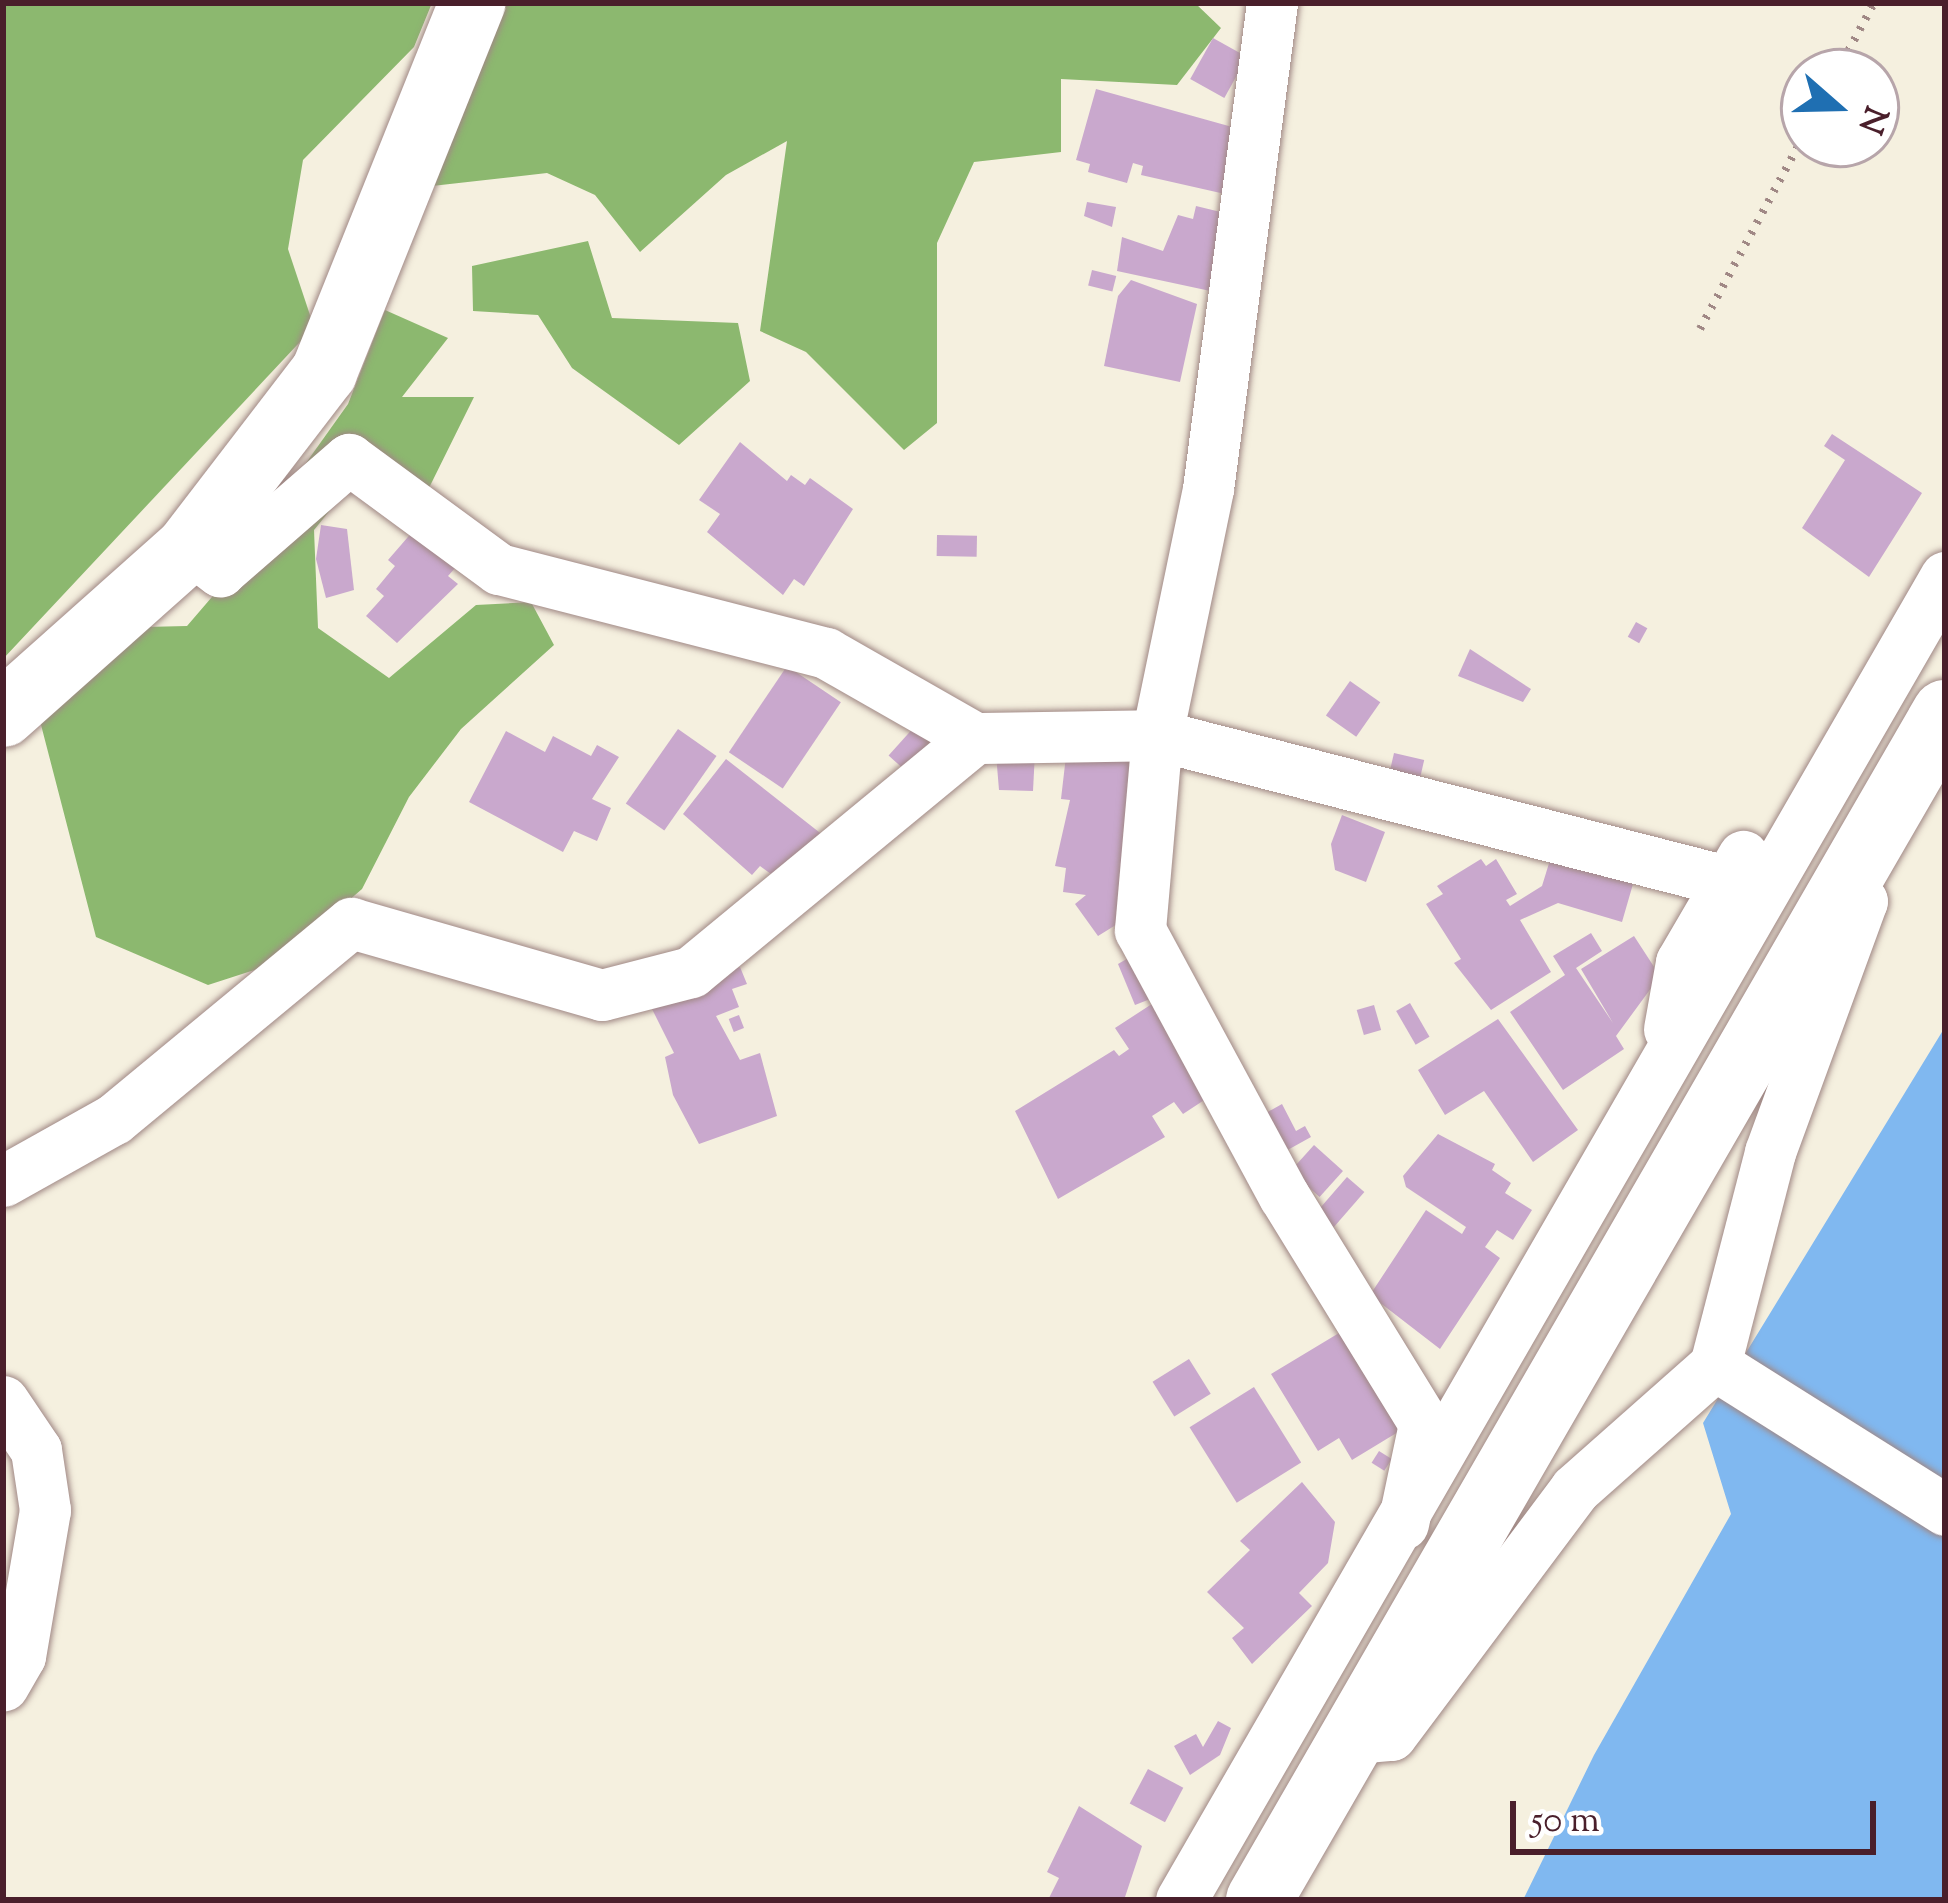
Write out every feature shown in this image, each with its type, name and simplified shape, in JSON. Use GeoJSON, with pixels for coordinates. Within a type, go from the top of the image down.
{"type":"FeatureCollection","features":[{"type":"Feature","properties":{"kind":"street"},"geometry":{"type":"LineString","coordinates":[[3,714],[189,548],[324,372],[472,3]]}},
{"type":"Feature","properties":{"kind":"street"},"geometry":{"type":"LineString","coordinates":[[1272,3],[1208,489],[1157,735],[1140,930],[1284,1196],[1424,1424],[1403,1524]]}},
{"type":"Feature","properties":{"kind":"street"},"geometry":{"type":"LineString","coordinates":[[189,548],[220,571],[349,459],[499,569],[826,653],[975,738],[1157,735],[1726,881]]}},
{"type":"Feature","properties":{"kind":"street"},"geometry":{"type":"LineString","coordinates":[[1181,1900],[1403,1524],[1945,577]]}},
{"type":"Feature","properties":{"kind":"street"},"geometry":{"type":"LineString","coordinates":[[1662,1068],[1681,962],[1726,881],[1842,710],[1888,674]]}},
{"type":"Feature","properties":{"kind":"street"},"geometry":{"type":"LineString","coordinates":[[1354,1738],[1391,1735],[1576,1489],[1715,1365],[1770,1152],[1862,901],[1823,865],[1888,674]]}},
{"type":"Feature","properties":{"kind":"street"},"geometry":{"type":"LineString","coordinates":[[1259,1900],[1945,712]]}},
{"type":"Feature","properties":{"kind":"street"},"geometry":{"type":"LineString","coordinates":[[3,1181],[114,1118],[351,923],[602,995],[691,972],[975,738]]}},
{"type":"Feature","properties":{"kind":"street"},"geometry":{"type":"LineString","coordinates":[[1715,1365],[1945,1510]]}},
{"type":"Feature","properties":{"kind":"street"},"geometry":{"type":"LineString","coordinates":[[3,1401],[36,1450],[45,1510],[20,1656],[3,1685]]}},
{"type":"Feature","properties":{"kind":"path"},"geometry":{"type":"LineString","coordinates":[[1851,48],[1874,3]]}},
{"type":"Feature","properties":{"kind":"path"},"geometry":{"type":"LineString","coordinates":[[1700,328],[1786,168]]}},
{"type":"Feature","properties":{"kind":"green space"},"geometry":{"type":"Polygon","coordinates":[[[3,3],[432,3],[414,47],[303,160],[288,249],[314,327],[3,659],[3,3]]]}},
{"type":"Feature","properties":{"kind":"green space"},"geometry":{"type":"Polygon","coordinates":[[[504,3],[1195,3],[1221,28],[1177,85],[1061,79],[1061,152],[974,162],[937,243],[937,423],[904,450],[806,352],[760,331],[787,141],[726,175],[640,252],[595,195],[547,173],[432,186],[504,3]]]}},
{"type":"Feature","properties":{"kind":"green space"},"geometry":{"type":"Polygon","coordinates":[[[588,241],[612,318],[738,323],[750,381],[679,445],[572,368],[538,315],[473,311],[472,266],[588,241]]]}},
{"type":"Feature","properties":{"kind":"green space"},"geometry":{"type":"Polygon","coordinates":[[[385,310],[448,338],[402,397],[474,397],[425,496],[301,470],[348,404],[385,310]]]}},
{"type":"Feature","properties":{"kind":"green space"},"geometry":{"type":"Polygon","coordinates":[[[340,498],[314,530],[318,628],[389,678],[476,605],[531,602],[554,645],[461,729],[409,797],[362,889],[276,963],[208,985],[96,937],[40,721],[144,627],[187,626],[260,541],[340,498]]]}},
{"type":"Feature","properties":{"kind":"water"},"geometry":{"type":"Polygon","coordinates":[[[1945,1027],[1945,1900],[1523,1900],[1594,1755],[1731,1514],[1703,1423],[1945,1027]]]}},
{"type":"Feature","properties":{"kind":"building"},"geometry":{"type":"Polygon","coordinates":[[[1213,38],[1247,57],[1224,98],[1190,79],[1213,38]]]}},
{"type":"Feature","properties":{"kind":"building"},"geometry":{"type":"Polygon","coordinates":[[[1096,89],[1243,130],[1225,194],[1141,175],[1143,166],[1133,163],[1127,183],[1088,172],[1090,164],[1076,160],[1096,89]]]}},
{"type":"Feature","properties":{"kind":"building"},"geometry":{"type":"Polygon","coordinates":[[[1087,202],[1116,207],[1112,227],[1084,216],[1087,202]]]}},
{"type":"Feature","properties":{"kind":"building"},"geometry":{"type":"Polygon","coordinates":[[[1196,206],[1233,215],[1215,292],[1117,271],[1122,237],[1163,251],[1178,215],[1193,219],[1196,206]]]}},
{"type":"Feature","properties":{"kind":"building"},"geometry":{"type":"Polygon","coordinates":[[[1092,270],[1116,276],[1112,292],[1088,286],[1092,270]]]}},
{"type":"Feature","properties":{"kind":"building"},"geometry":{"type":"Polygon","coordinates":[[[1131,280],[1197,304],[1180,382],[1104,366],[1118,296],[1131,280]]]}},
{"type":"Feature","properties":{"kind":"building"},"geometry":{"type":"Polygon","coordinates":[[[1832,434],[1922,493],[1869,577],[1802,528],[1845,460],[1824,446],[1832,434]]]}},
{"type":"Feature","properties":{"kind":"building"},"geometry":{"type":"Polygon","coordinates":[[[740,442],[787,481],[791,475],[805,485],[810,478],[853,509],[804,586],[794,579],[783,595],[707,532],[720,514],[699,500],[740,442]]]}},
{"type":"Feature","properties":{"kind":"building"},"geometry":{"type":"Polygon","coordinates":[[[321,525],[347,529],[354,590],[326,598],[316,559],[321,525]]]}},
{"type":"Feature","properties":{"kind":"building"},"geometry":{"type":"Polygon","coordinates":[[[414,530],[456,567],[448,576],[458,584],[397,643],[366,616],[384,596],[376,589],[395,566],[388,560],[414,530]]]}},
{"type":"Feature","properties":{"kind":"building"},"geometry":{"type":"Polygon","coordinates":[[[937,535],[977,536],[977,557],[937,556],[937,535]]]}},
{"type":"Feature","properties":{"kind":"building"},"geometry":{"type":"Polygon","coordinates":[[[1636,622],[1647,628],[1639,643],[1628,637],[1636,622]]]}},
{"type":"Feature","properties":{"kind":"building"},"geometry":{"type":"Polygon","coordinates":[[[1470,649],[1531,689],[1523,702],[1458,676],[1470,649]]]}},
{"type":"Feature","properties":{"kind":"building"},"geometry":{"type":"Polygon","coordinates":[[[787,666],[841,702],[783,789],[729,752],[787,666]]]}},
{"type":"Feature","properties":{"kind":"building"},"geometry":{"type":"Polygon","coordinates":[[[1350,681],[1380,702],[1356,737],[1326,715],[1350,681]]]}},
{"type":"Feature","properties":{"kind":"building"},"geometry":{"type":"Polygon","coordinates":[[[916,725],[939,746],[912,776],[889,755],[916,725]]]}},
{"type":"Feature","properties":{"kind":"building"},"geometry":{"type":"Polygon","coordinates":[[[678,729],[717,756],[664,831],[626,804],[678,729]]]}},
{"type":"Feature","properties":{"kind":"building"},"geometry":{"type":"Polygon","coordinates":[[[506,731],[545,752],[553,736],[591,756],[597,745],[619,757],[592,799],[611,808],[597,841],[574,831],[563,852],[469,802],[506,731]]]}},
{"type":"Feature","properties":{"kind":"building"},"geometry":{"type":"Polygon","coordinates":[[[1035,752],[1033,791],[999,790],[996,754],[1035,752]]]}},
{"type":"Feature","properties":{"kind":"building"},"geometry":{"type":"Polygon","coordinates":[[[1394,753],[1424,760],[1418,788],[1387,781],[1394,753]]]}},
{"type":"Feature","properties":{"kind":"building"},"geometry":{"type":"Polygon","coordinates":[[[1119,754],[1142,757],[1119,923],[1098,936],[1075,904],[1086,895],[1063,892],[1066,868],[1055,866],[1070,800],[1061,799],[1066,756],[1118,762],[1119,754]]]}},
{"type":"Feature","properties":{"kind":"building"},"geometry":{"type":"Polygon","coordinates":[[[726,759],[824,836],[778,879],[760,866],[752,875],[683,814],[726,759]]]}},
{"type":"Feature","properties":{"kind":"building"},"geometry":{"type":"Polygon","coordinates":[[[1342,815],[1385,832],[1366,882],[1335,870],[1331,844],[1342,815]]]}},
{"type":"Feature","properties":{"kind":"building"},"geometry":{"type":"Polygon","coordinates":[[[1481,859],[1486,866],[1496,859],[1517,894],[1506,900],[1510,906],[1542,886],[1550,860],[1633,884],[1622,922],[1558,903],[1520,920],[1551,972],[1491,1010],[1454,963],[1461,959],[1426,904],[1443,894],[1437,886],[1481,859]]]}},
{"type":"Feature","properties":{"kind":"building"},"geometry":{"type":"Polygon","coordinates":[[[1591,933],[1602,951],[1576,968],[1613,1023],[1581,969],[1634,936],[1660,976],[1616,1036],[1624,1049],[1563,1090],[1510,1012],[1565,975],[1553,956],[1591,933]]]}},
{"type":"Feature","properties":{"kind":"building"},"geometry":{"type":"Polygon","coordinates":[[[1144,949],[1173,990],[1135,1005],[1118,964],[1144,949]]]}},
{"type":"Feature","properties":{"kind":"building"},"geometry":{"type":"Polygon","coordinates":[[[740,967],[747,984],[732,989],[739,1007],[716,1016],[740,1060],[760,1053],[777,1116],[699,1144],[673,1095],[665,1057],[674,1053],[648,1001],[740,967]]]}},
{"type":"Feature","properties":{"kind":"building"},"geometry":{"type":"Polygon","coordinates":[[[1158,1000],[1218,1091],[1183,1114],[1174,1102],[1152,1116],[1165,1137],[1058,1199],[1015,1111],[1114,1050],[1119,1056],[1129,1049],[1115,1028],[1158,1000]]]}},
{"type":"Feature","properties":{"kind":"building"},"geometry":{"type":"Polygon","coordinates":[[[1410,1003],[1430,1037],[1416,1045],[1396,1011],[1410,1003]]]}},
{"type":"Feature","properties":{"kind":"building"},"geometry":{"type":"Polygon","coordinates":[[[1374,1005],[1381,1030],[1364,1035],[1357,1010],[1374,1005]]]}},
{"type":"Feature","properties":{"kind":"building"},"geometry":{"type":"Polygon","coordinates":[[[739,1015],[744,1028],[734,1032],[729,1019],[739,1015]]]}},
{"type":"Feature","properties":{"kind":"building"},"geometry":{"type":"Polygon","coordinates":[[[1498,1019],[1578,1130],[1533,1162],[1484,1091],[1445,1115],[1418,1070],[1498,1019]]]}},
{"type":"Feature","properties":{"kind":"building"},"geometry":{"type":"Polygon","coordinates":[[[1282,1104],[1296,1131],[1305,1126],[1311,1137],[1284,1152],[1264,1114],[1282,1104]]]}},
{"type":"Feature","properties":{"kind":"building"},"geometry":{"type":"Polygon","coordinates":[[[1438,1134],[1495,1164],[1492,1170],[1511,1183],[1505,1193],[1532,1210],[1513,1240],[1497,1230],[1485,1247],[1500,1258],[1440,1349],[1370,1295],[1426,1210],[1462,1234],[1466,1227],[1406,1187],[1403,1176],[1438,1134]]]}},
{"type":"Feature","properties":{"kind":"building"},"geometry":{"type":"Polygon","coordinates":[[[1314,1145],[1343,1171],[1320,1197],[1291,1171],[1314,1145]]]}},
{"type":"Feature","properties":{"kind":"building"},"geometry":{"type":"Polygon","coordinates":[[[1347,1177],[1364,1192],[1333,1228],[1316,1213],[1347,1177]]]}},
{"type":"Feature","properties":{"kind":"building"},"geometry":{"type":"Polygon","coordinates":[[[1344,1330],[1408,1426],[1352,1460],[1339,1438],[1318,1451],[1271,1374],[1344,1330]]]}},
{"type":"Feature","properties":{"kind":"building"},"geometry":{"type":"Polygon","coordinates":[[[1189,1359],[1211,1394],[1174,1417],[1153,1382],[1189,1359]]]}},
{"type":"Feature","properties":{"kind":"building"},"geometry":{"type":"Polygon","coordinates":[[[1254,1387],[1301,1462],[1237,1503],[1190,1427],[1254,1387]]]}},
{"type":"Feature","properties":{"kind":"building"},"geometry":{"type":"Polygon","coordinates":[[[1379,1451],[1392,1459],[1384,1471],[1372,1463],[1379,1451]]]}},
{"type":"Feature","properties":{"kind":"building"},"geometry":{"type":"Polygon","coordinates":[[[1302,1482],[1335,1522],[1328,1563],[1299,1593],[1312,1606],[1252,1664],[1232,1638],[1244,1628],[1207,1592],[1250,1550],[1240,1541],[1302,1482]]]}},
{"type":"Feature","properties":{"kind":"building"},"geometry":{"type":"Polygon","coordinates":[[[1218,1721],[1231,1728],[1220,1755],[1190,1775],[1174,1746],[1196,1734],[1203,1747],[1218,1721]]]}},
{"type":"Feature","properties":{"kind":"building"},"geometry":{"type":"Polygon","coordinates":[[[1148,1769],[1183,1788],[1165,1822],[1130,1803],[1148,1769]]]}},
{"type":"Feature","properties":{"kind":"building"},"geometry":{"type":"Polygon","coordinates":[[[1079,1806],[1142,1846],[1124,1900],[1048,1900],[1059,1878],[1047,1872],[1079,1806]]]}}]}
